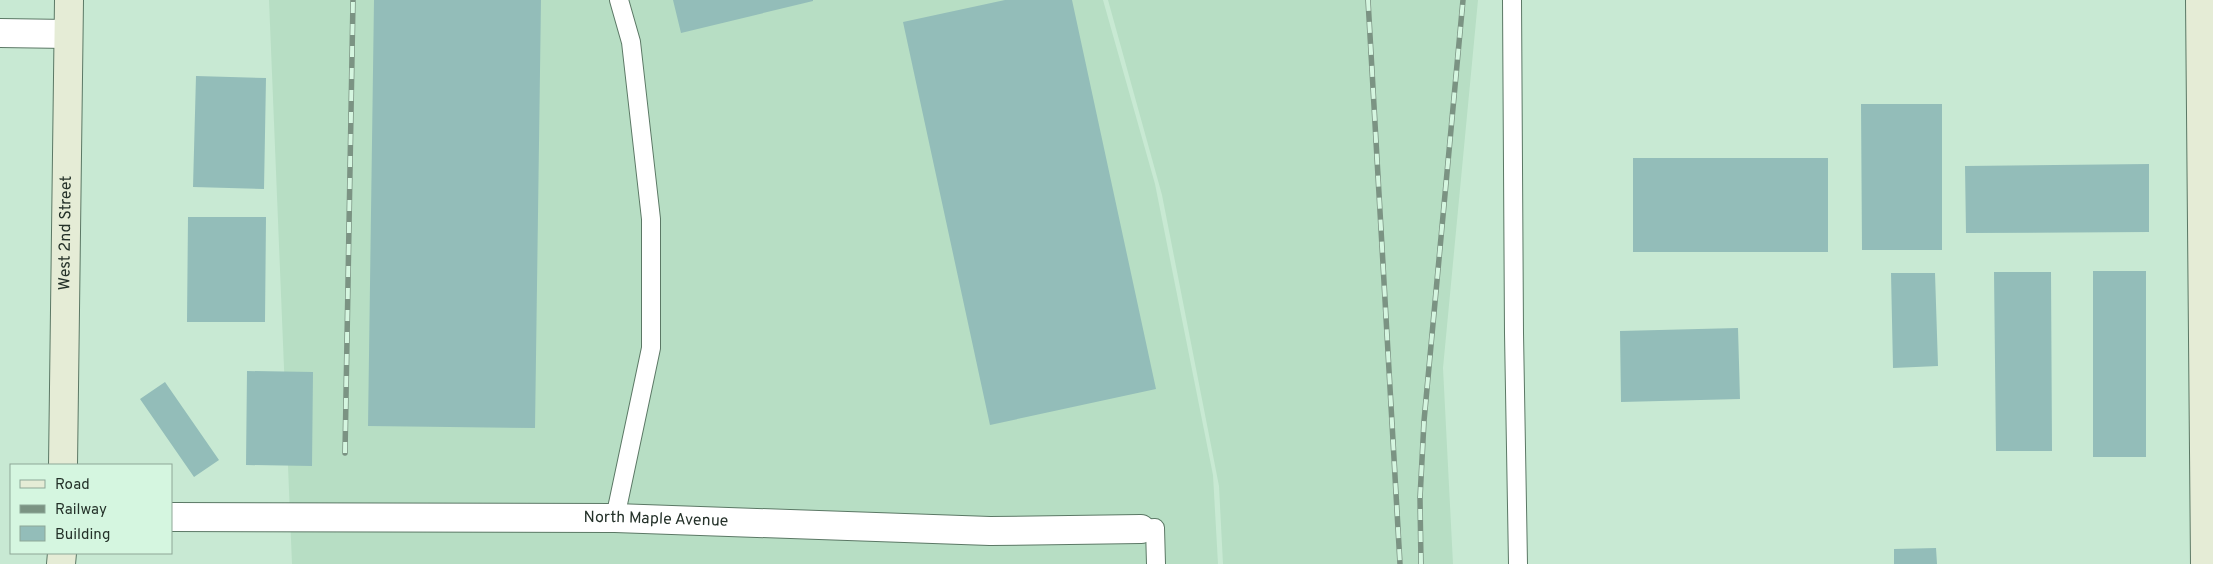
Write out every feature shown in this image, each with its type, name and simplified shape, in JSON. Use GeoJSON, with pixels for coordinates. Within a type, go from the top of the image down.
{"type":"FeatureCollection","features":[{"type":"Feature","properties":{"kind":"street","name":"West 2nd Street"},"geometry":{"type":"LineString","coordinates":[[63,464],[69,0]]}},
{"type":"Feature","properties":{"kind":"street"},"geometry":{"type":"LineString","coordinates":[[2200,0],[2205,564]]}},
{"type":"Feature","properties":{"kind":"street"},"geometry":{"type":"LineString","coordinates":[[0,33],[68,34]]}},
{"type":"Feature","properties":{"kind":"street","name":"North Maple Avenue"},"geometry":{"type":"LineString","coordinates":[[172,517],[615,518],[990,532],[1141,529]]}},
{"type":"Feature","properties":{"kind":"lane"},"geometry":{"type":"LineString","coordinates":[[615,518],[651,348],[651,219],[631,42],[619,0]]}},
{"type":"Feature","properties":{"kind":"lane"},"geometry":{"type":"LineString","coordinates":[[1512,0],[1514,333],[1518,564]]}},
{"type":"Feature","properties":{"kind":"lane"},"geometry":{"type":"LineString","coordinates":[[1141,529],[1155,528],[1156,564]]}},
{"type":"Feature","properties":{"kind":"shaded area"},"geometry":{"type":"Polygon","coordinates":[[[269,0],[1103,0],[1155,184],[1213,475],[1218,564],[292,564],[269,0]]]}},
{"type":"Feature","properties":{"kind":"shaded area"},"geometry":{"type":"Polygon","coordinates":[[[1108,0],[1478,0],[1443,368],[1453,564],[1223,564],[1219,486],[1162,195],[1108,0]]]}},
{"type":"Feature","properties":{"kind":"building"},"geometry":{"type":"Polygon","coordinates":[[[374,0],[541,0],[535,428],[368,426],[374,0]]]}},
{"type":"Feature","properties":{"kind":"building"},"geometry":{"type":"Polygon","coordinates":[[[673,0],[813,0],[813,1],[681,33],[673,0]]]}},
{"type":"Feature","properties":{"kind":"building"},"geometry":{"type":"Polygon","coordinates":[[[1005,0],[1072,0],[1156,389],[990,425],[903,22],[1005,0]]]}},
{"type":"Feature","properties":{"kind":"building"},"geometry":{"type":"Polygon","coordinates":[[[196,76],[266,78],[264,189],[193,187],[196,76]]]}},
{"type":"Feature","properties":{"kind":"building"},"geometry":{"type":"Polygon","coordinates":[[[1861,104],[1942,104],[1942,250],[1862,250],[1861,104]]]}},
{"type":"Feature","properties":{"kind":"building"},"geometry":{"type":"Polygon","coordinates":[[[1633,158],[1828,158],[1828,252],[1633,252],[1633,158]]]}},
{"type":"Feature","properties":{"kind":"building"},"geometry":{"type":"Polygon","coordinates":[[[2149,164],[2149,232],[1966,233],[1965,166],[2149,164]]]}},
{"type":"Feature","properties":{"kind":"building"},"geometry":{"type":"Polygon","coordinates":[[[188,217],[266,217],[265,322],[187,322],[188,217]]]}},
{"type":"Feature","properties":{"kind":"building"},"geometry":{"type":"Polygon","coordinates":[[[2093,271],[2146,271],[2146,457],[2093,457],[2093,271]]]}},
{"type":"Feature","properties":{"kind":"building"},"geometry":{"type":"Polygon","coordinates":[[[1994,272],[2051,272],[2052,451],[1996,451],[1994,272]]]}},
{"type":"Feature","properties":{"kind":"building"},"geometry":{"type":"Polygon","coordinates":[[[1891,273],[1935,273],[1938,366],[1893,368],[1891,273]]]}},
{"type":"Feature","properties":{"kind":"building"},"geometry":{"type":"Polygon","coordinates":[[[1738,328],[1740,399],[1621,402],[1620,331],[1738,328]]]}},
{"type":"Feature","properties":{"kind":"building"},"geometry":{"type":"Polygon","coordinates":[[[247,371],[313,372],[312,466],[246,465],[247,371]]]}},
{"type":"Feature","properties":{"kind":"building"},"geometry":{"type":"Polygon","coordinates":[[[165,382],[219,460],[194,477],[140,399],[165,382]]]}},
{"type":"Feature","properties":{"kind":"building"},"geometry":{"type":"Polygon","coordinates":[[[1936,548],[1937,564],[1894,564],[1894,549],[1936,548]]]}},
{"type":"Feature","properties":{"kind":"railway"},"geometry":{"type":"LineString","coordinates":[[345,453],[353,0]]}},
{"type":"Feature","properties":{"kind":"railway"},"geometry":{"type":"LineString","coordinates":[[1368,0],[1400,564]]}},
{"type":"Feature","properties":{"kind":"railway"},"geometry":{"type":"LineString","coordinates":[[1421,564],[1420,498],[1424,421],[1463,0]]}}]}
